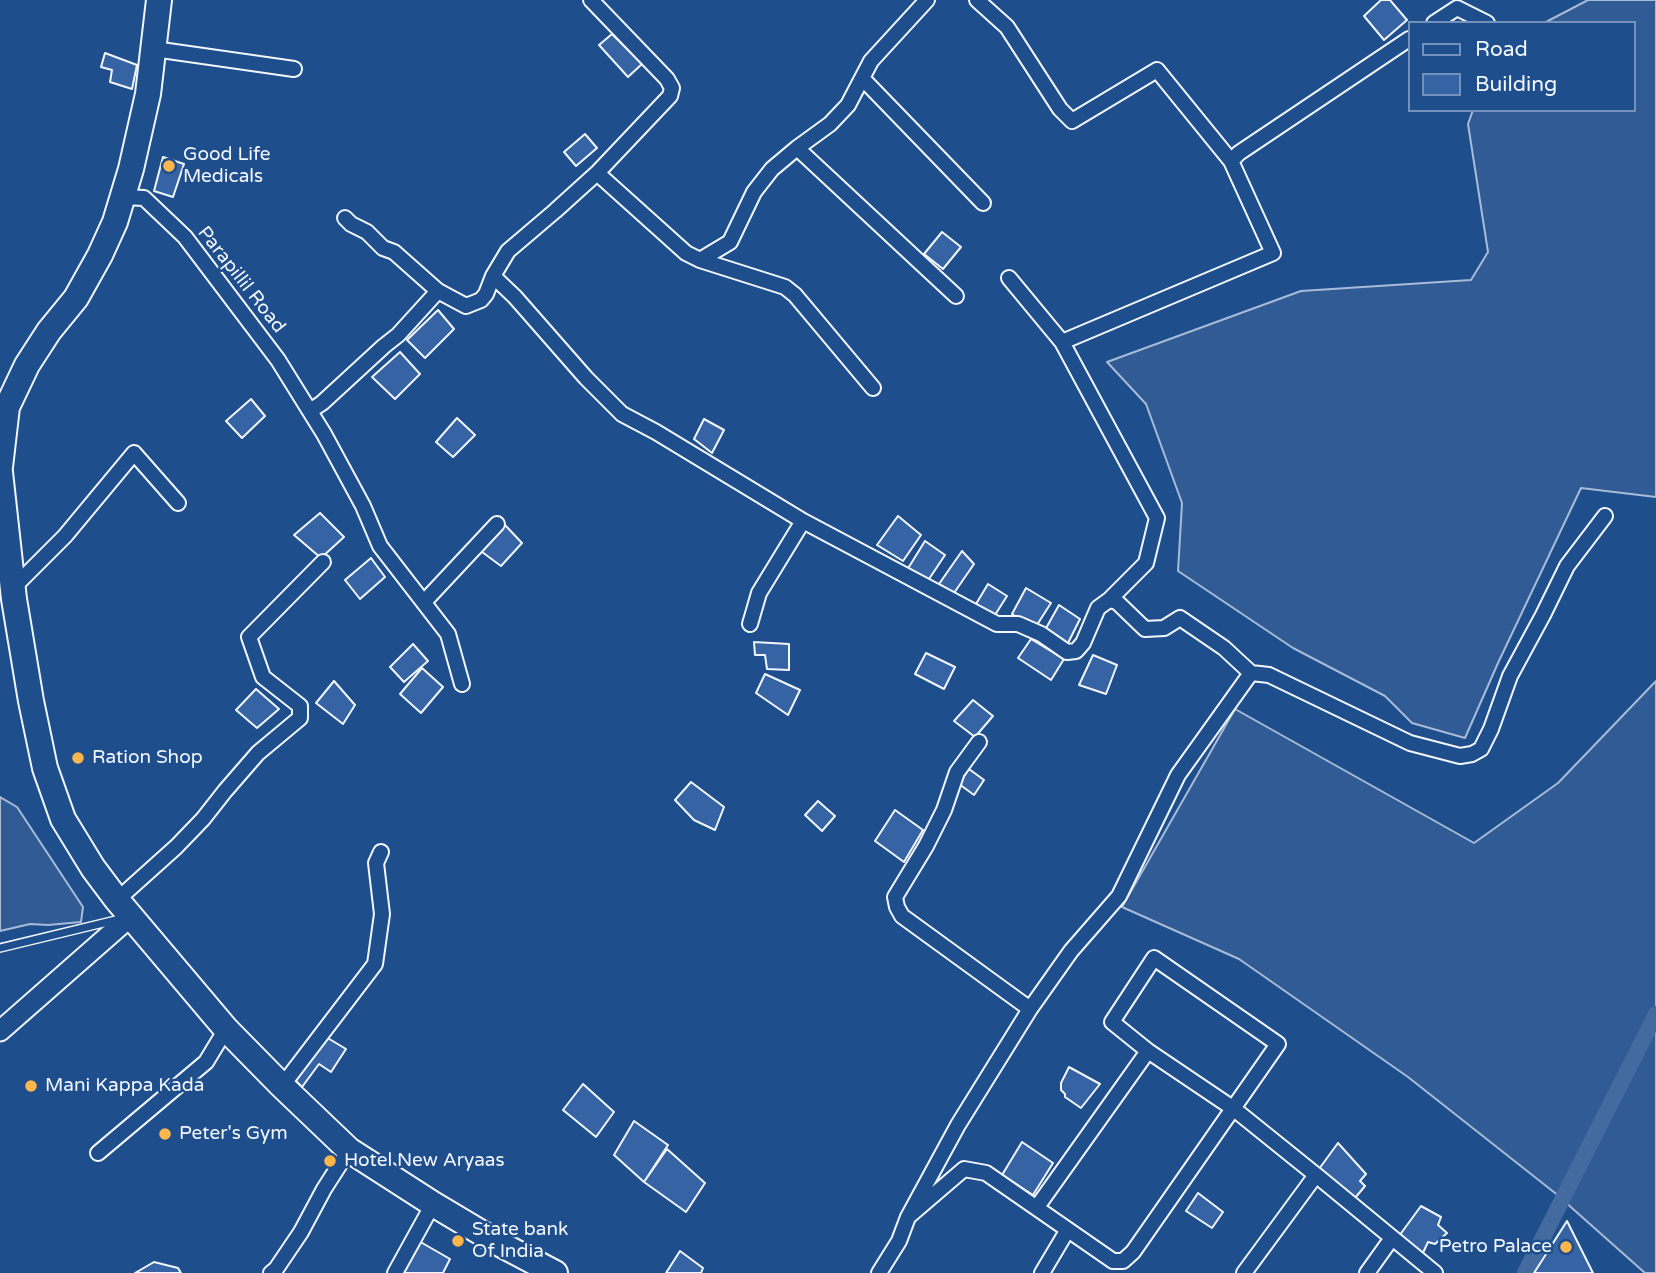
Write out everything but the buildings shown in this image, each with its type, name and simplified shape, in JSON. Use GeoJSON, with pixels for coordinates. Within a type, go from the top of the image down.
{"type":"FeatureCollection","features":[{"type":"Feature","properties":{"kind":"highway"},"geometry":{"type":"LineString","coordinates":[[159,0],[148,94],[115,222],[76,298],[49,331],[3,405],[0,470],[13,588],[45,768],[63,819],[93,869],[226,1029],[282,1086],[349,1150],[433,1204],[555,1273]]}},
{"type":"Feature","properties":{"kind":"main road"},"geometry":{"type":"LineString","coordinates":[[0,1031],[124,908]]}},
{"type":"Feature","properties":{"kind":"street"},"geometry":{"type":"LineString","coordinates":[[345,218],[367,232],[383,248],[394,252],[439,291],[466,306],[481,300],[508,251],[597,173],[670,96],[672,88],[667,79],[591,0]]}},
{"type":"Feature","properties":{"kind":"street"},"geometry":{"type":"LineString","coordinates":[[700,260],[730,243],[754,192],[772,169],[830,124],[848,105],[871,61],[927,0]]}},
{"type":"Feature","properties":{"kind":"street"},"geometry":{"type":"LineString","coordinates":[[977,0],[1007,27],[1060,109],[1072,121],[1157,71],[1231,161],[1273,253],[1062,342]]}},
{"type":"Feature","properties":{"kind":"street"},"geometry":{"type":"LineString","coordinates":[[1437,21],[1457,8],[1483,21]]}},
{"type":"Feature","properties":{"kind":"street"},"geometry":{"type":"LineString","coordinates":[[1231,161],[1408,40]]}},
{"type":"Feature","properties":{"kind":"street"},"geometry":{"type":"LineString","coordinates":[[154,49],[294,69]]}},
{"type":"Feature","properties":{"kind":"street"},"geometry":{"type":"LineString","coordinates":[[862,78],[983,204]]}},
{"type":"Feature","properties":{"kind":"street"},"geometry":{"type":"LineString","coordinates":[[797,148],[956,296]]}},
{"type":"Feature","properties":{"kind":"street"},"geometry":{"type":"LineString","coordinates":[[597,173],[686,253],[700,260],[785,286],[873,388]]}},
{"type":"Feature","properties":{"kind":"street","name":"Parapillil Road"},"geometry":{"type":"LineString","coordinates":[[123,197],[144,198],[185,237],[278,359],[324,434],[363,506],[380,546],[449,634],[462,684]]}},
{"type":"Feature","properties":{"kind":"street"},"geometry":{"type":"LineString","coordinates":[[493,276],[622,414],[803,521],[997,624],[1018,624],[1041,634],[1067,652],[1076,651],[1083,643],[1098,608],[1146,563],[1157,518],[1062,342],[1009,278]]}},
{"type":"Feature","properties":{"kind":"street"},"geometry":{"type":"LineString","coordinates":[[310,411],[323,403],[398,335],[439,291]]}},
{"type":"Feature","properties":{"kind":"street"},"geometry":{"type":"LineString","coordinates":[[13,588],[65,536],[134,453],[178,503]]}},
{"type":"Feature","properties":{"kind":"street"},"geometry":{"type":"LineString","coordinates":[[1109,600],[1117,602],[1145,629],[1164,628],[1180,618],[1224,648],[1251,673],[1269,675],[1410,743],[1460,755],[1472,754],[1480,749],[1510,677],[1567,566],[1605,516]]}},
{"type":"Feature","properties":{"kind":"street"},"geometry":{"type":"LineString","coordinates":[[750,624],[759,593],[803,521]]}},
{"type":"Feature","properties":{"kind":"street"},"geometry":{"type":"LineString","coordinates":[[424,602],[497,524]]}},
{"type":"Feature","properties":{"kind":"street"},"geometry":{"type":"LineString","coordinates":[[124,908],[258,754],[300,718],[300,706],[263,677],[249,637],[323,562]]}},
{"type":"Feature","properties":{"kind":"street"},"geometry":{"type":"LineString","coordinates":[[879,1273],[900,1241],[908,1217],[958,1125],[1030,1009],[1071,951],[1119,896],[1178,775],[1251,673]]}},
{"type":"Feature","properties":{"kind":"street"},"geometry":{"type":"LineString","coordinates":[[979,742],[957,772],[944,810],[895,897],[902,916],[1030,1009]]}},
{"type":"Feature","properties":{"kind":"street"},"geometry":{"type":"LineString","coordinates":[[282,1086],[375,964],[382,914],[376,863],[381,852]]}},
{"type":"Feature","properties":{"kind":"street"},"geometry":{"type":"LineString","coordinates":[[908,1217],[964,1169],[986,1173],[1113,1261],[1123,1261],[1133,1252],[1234,1109],[1278,1044],[1154,958],[1112,1022],[1148,1051],[1234,1109],[1435,1273]]}},
{"type":"Feature","properties":{"kind":"street"},"geometry":{"type":"LineString","coordinates":[[98,1153],[206,1062],[226,1029]]}},
{"type":"Feature","properties":{"kind":"street"},"geometry":{"type":"LineString","coordinates":[[1037,1207],[1148,1051]]}},
{"type":"Feature","properties":{"kind":"street"},"geometry":{"type":"LineString","coordinates":[[271,1273],[301,1232],[349,1150]]}},
{"type":"Feature","properties":{"kind":"street"},"geometry":{"type":"LineString","coordinates":[[1244,1273],[1316,1175]]}},
{"type":"Feature","properties":{"kind":"street"},"geometry":{"type":"LineString","coordinates":[[395,1273],[433,1204]]}},
{"type":"Feature","properties":{"kind":"street"},"geometry":{"type":"LineString","coordinates":[[1042,1273],[1067,1231]]}},
{"type":"Feature","properties":{"kind":"street"},"geometry":{"type":"LineString","coordinates":[[1367,1273],[1392,1238]]}},
{"type":"Feature","properties":{"kind":"lane"},"geometry":{"type":"LineString","coordinates":[[0,948],[124,908]]}},
{"type":"Feature","properties":{"kind":"shaded area"},"geometry":{"type":"Polygon","coordinates":[[[1588,0],[1656,0],[1656,497],[1581,488],[1465,738],[1412,723],[1385,696],[1293,648],[1178,571],[1182,503],[1146,404],[1107,362],[1301,291],[1471,280],[1488,252],[1468,124],[1472,112],[1635,112],[1635,21],[1548,21],[1588,0]]]}},
{"type":"Feature","properties":{"kind":"shaded area"},"geometry":{"type":"Polygon","coordinates":[[[1656,681],[1656,1273],[1645,1273],[1555,1193],[1408,1077],[1239,959],[1122,907],[1235,709],[1474,843],[1558,783],[1656,681]]]}},
{"type":"Feature","properties":{"kind":"shaded area"},"geometry":{"type":"Polygon","coordinates":[[[0,797],[17,807],[83,907],[81,922],[30,924],[0,931],[0,797]]]}},
{"type":"Feature","properties":{"kind":"waterway"},"geometry":{"type":"LineString","coordinates":[[1525,1273],[1656,1014]]}},
{"type":"Feature","properties":{"kind":"place","name":"Good Life Medicals"},"geometry":{"type":"Point","coordinates":[169,166]}},
{"type":"Feature","properties":{"kind":"place","name":"Ration Shop"},"geometry":{"type":"Point","coordinates":[78,758]}},
{"type":"Feature","properties":{"kind":"place","name":"Mani Kappa Kada"},"geometry":{"type":"Point","coordinates":[31,1086]}},
{"type":"Feature","properties":{"kind":"place","name":"Peter's Gym"},"geometry":{"type":"Point","coordinates":[165,1134]}},
{"type":"Feature","properties":{"kind":"place","name":"Hotel New Aryaas"},"geometry":{"type":"Point","coordinates":[330,1161]}},
{"type":"Feature","properties":{"kind":"place","name":"State bank Of India"},"geometry":{"type":"Point","coordinates":[458,1241]}},
{"type":"Feature","properties":{"kind":"place","name":"Petro Palace"},"geometry":{"type":"Point","coordinates":[1566,1247]}}]}
